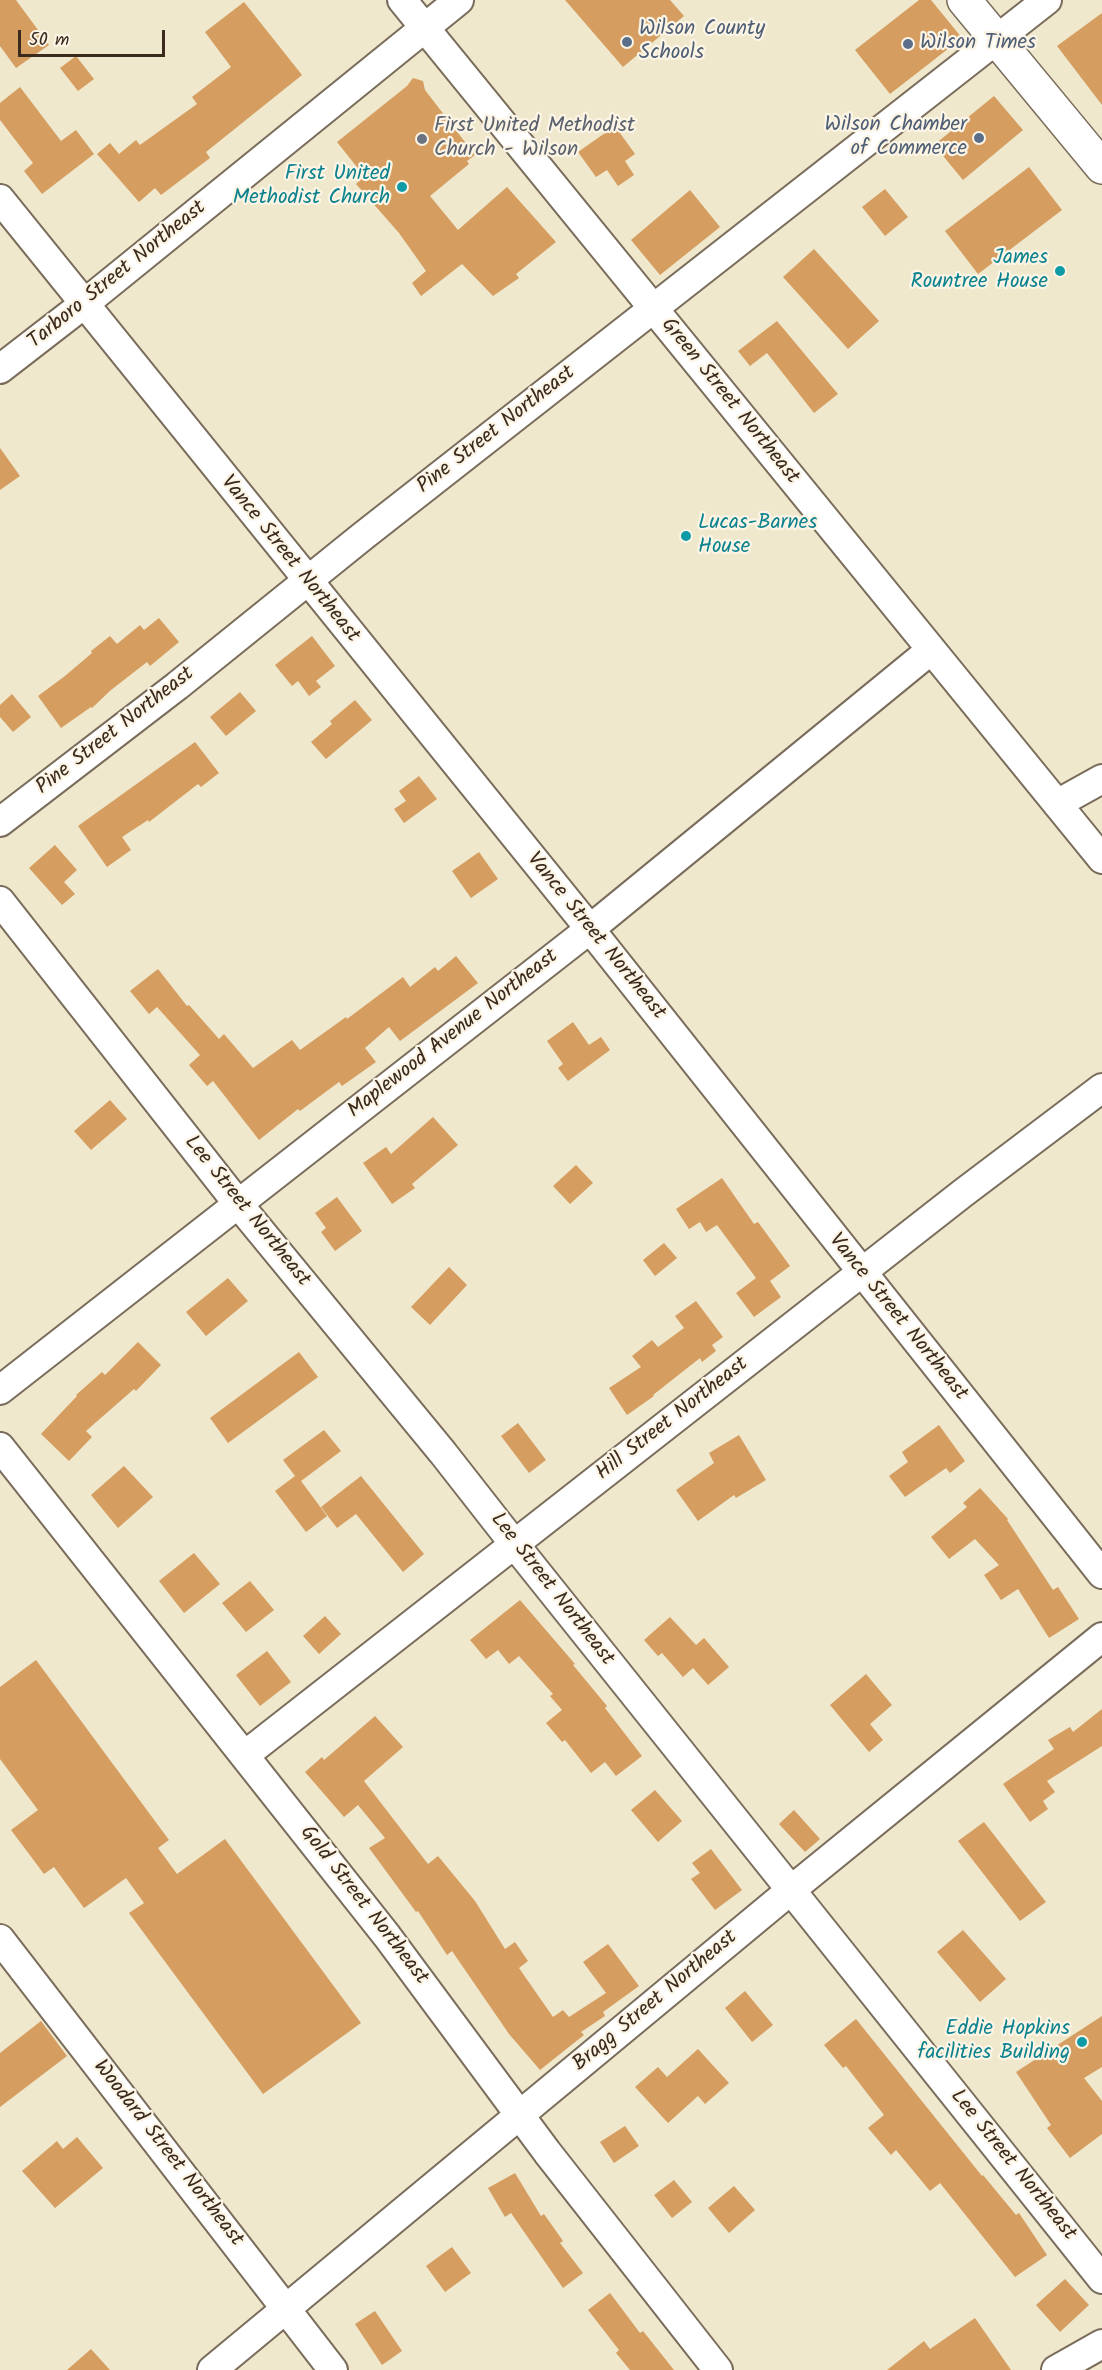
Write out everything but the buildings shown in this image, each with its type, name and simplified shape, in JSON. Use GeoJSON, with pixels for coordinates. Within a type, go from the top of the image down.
{"type":"FeatureCollection","features":[{"type":"Feature","properties":{"kind":"main road"},"geometry":{"type":"LineString","coordinates":[[964,0],[1102,167]]}},
{"type":"Feature","properties":{"kind":"street","name":"Green Street Northeast"},"geometry":{"type":"LineString","coordinates":[[402,0],[1102,859]]}},
{"type":"Feature","properties":{"kind":"street","name":"Tarboro Street Northeast"},"geometry":{"type":"LineString","coordinates":[[0,369],[84,304],[459,0]]}},
{"type":"Feature","properties":{"kind":"street","name":"Pine Street Northeast"},"geometry":{"type":"LineString","coordinates":[[0,822],[177,686],[306,581],[1047,0]]}},
{"type":"Feature","properties":{"kind":"street","name":"Vance Street Northeast"},"geometry":{"type":"LineString","coordinates":[[0,199],[306,581],[590,929],[861,1273],[1098,1562]]}},
{"type":"Feature","properties":{"kind":"street","name":"Maplewood Avenue Northeast"},"geometry":{"type":"LineString","coordinates":[[0,1390],[590,929],[931,650]]}},
{"type":"Feature","properties":{"kind":"street"},"geometry":{"type":"LineString","coordinates":[[1057,804],[1102,779]]}},
{"type":"Feature","properties":{"kind":"street","name":"Lee Street Northeast"},"geometry":{"type":"LineString","coordinates":[[0,901],[238,1204],[443,1452],[1102,2279]]}},
{"type":"Feature","properties":{"kind":"street","name":"Hill Street Northeast"},"geometry":{"type":"LineString","coordinates":[[245,1755],[861,1273],[1102,1088]]}},
{"type":"Feature","properties":{"kind":"street","name":"Gold Street Northeast"},"geometry":{"type":"LineString","coordinates":[[0,1447],[394,1946],[555,2162],[718,2370]]}},
{"type":"Feature","properties":{"kind":"street","name":"Bragg Street Northeast"},"geometry":{"type":"LineString","coordinates":[[212,2370],[791,1890],[1102,1637]]}},
{"type":"Feature","properties":{"kind":"street","name":"Woodard Street Northeast"},"geometry":{"type":"LineString","coordinates":[[1,1944],[333,2370]]}},
{"type":"Feature","properties":{"kind":"street"},"geometry":{"type":"LineString","coordinates":[[1056,2370],[1102,2343]]}},
{"type":"Feature","properties":{"kind":"place","name":"Wilson County Schools"},"geometry":{"type":"Point","coordinates":[627,42]}},
{"type":"Feature","properties":{"kind":"place","name":"Wilson Times"},"geometry":{"type":"Point","coordinates":[908,44]}},
{"type":"Feature","properties":{"kind":"place","name":"Wilson Chamber of Commerce"},"geometry":{"type":"Point","coordinates":[979,138]}},
{"type":"Feature","properties":{"kind":"place","name":"First United Methodist Church - Wilson"},"geometry":{"type":"Point","coordinates":[422,139]}},
{"type":"Feature","properties":{"kind":"place","name":"First United Methodist Church"},"geometry":{"type":"Point","coordinates":[402,187]}},
{"type":"Feature","properties":{"kind":"place","name":"James Rountree House"},"geometry":{"type":"Point","coordinates":[1060,271]}},
{"type":"Feature","properties":{"kind":"place","name":"Lucas-Barnes House"},"geometry":{"type":"Point","coordinates":[686,536]}},
{"type":"Feature","properties":{"kind":"place","name":"Eddie Hopkins facilities Building"},"geometry":{"type":"Point","coordinates":[1082,2042]}}]}
